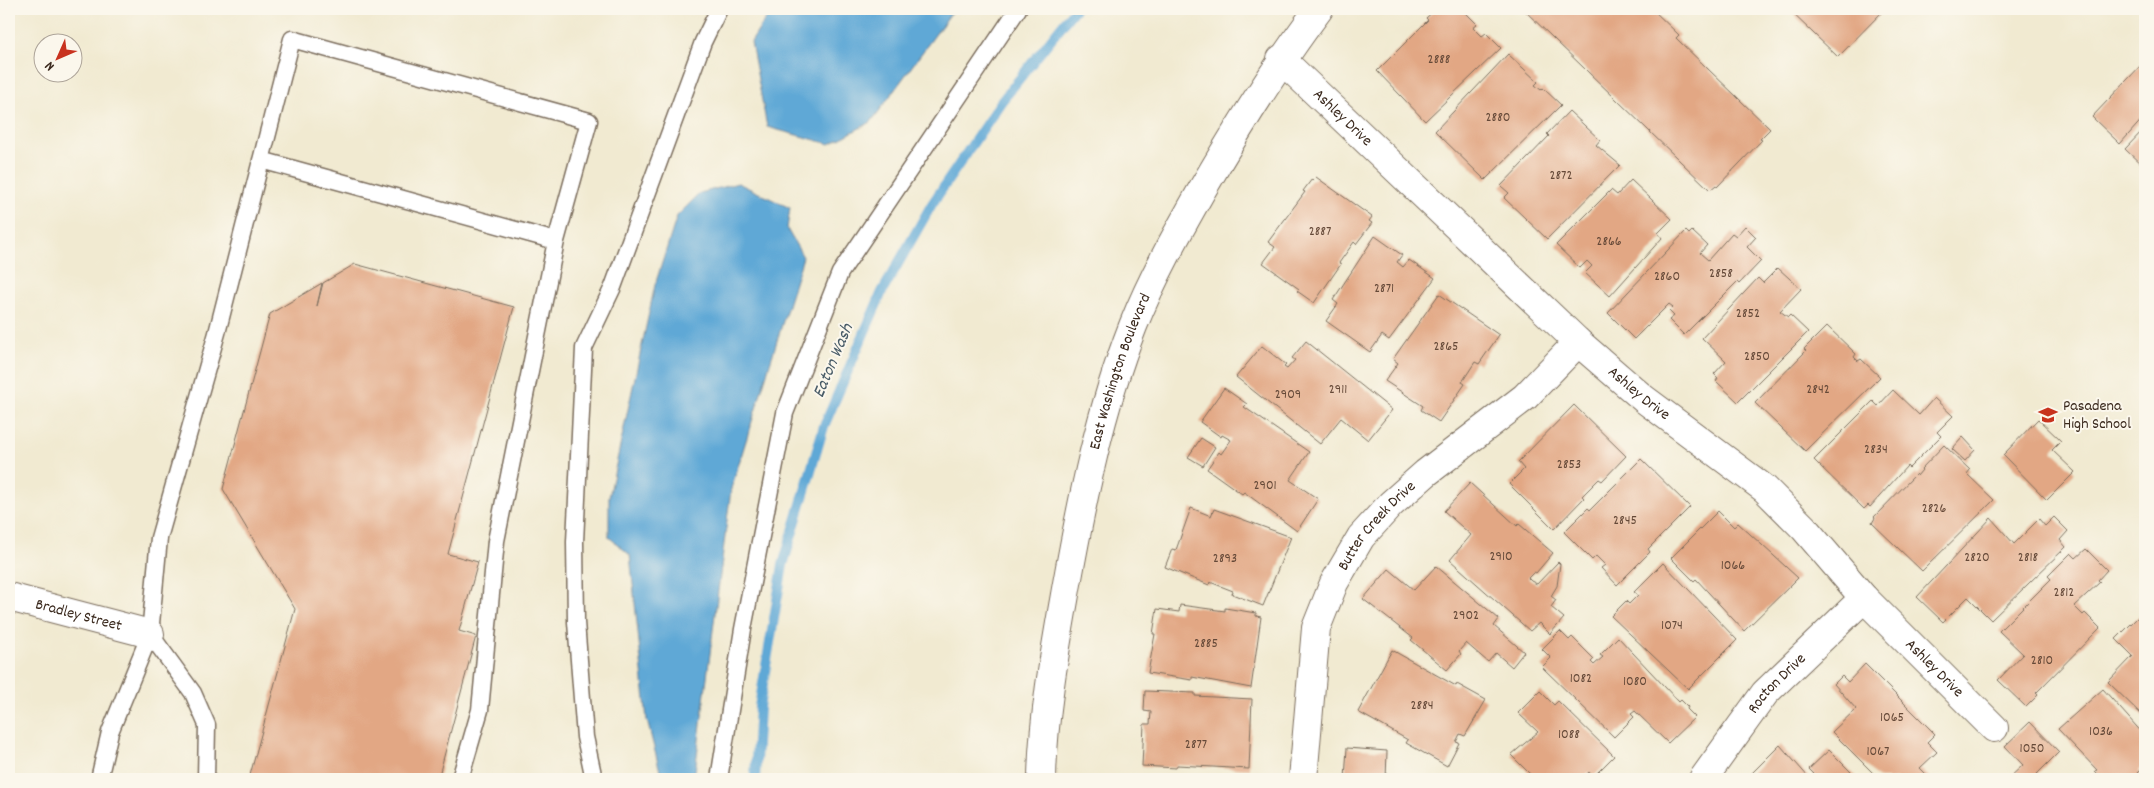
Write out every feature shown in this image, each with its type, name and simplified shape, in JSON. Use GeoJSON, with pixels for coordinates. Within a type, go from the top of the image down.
{"type":"FeatureCollection","features":[{"type":"Feature","properties":{"kind":"street","name":"East Washington Boulevard"},"geometry":{"type":"LineString","coordinates":[[1042,779],[1042,756],[1057,639],[1078,524],[1105,410],[1133,325],[1177,234],[1238,126],[1281,59],[1319,9]]}},
{"type":"Feature","properties":{"kind":"street","name":"Ashley Drive"},"geometry":{"type":"LineString","coordinates":[[1281,59],[1578,342],[1644,399],[1766,489],[1804,528],[1864,598],[1994,728]]}},
{"type":"Feature","properties":{"kind":"street","name":"Butter Creek Drive"},"geometry":{"type":"LineString","coordinates":[[1303,779],[1316,628],[1334,583],[1361,537],[1391,504],[1426,473],[1525,397],[1578,342]]}},
{"type":"Feature","properties":{"kind":"street","name":"Bradley Street"},"geometry":{"type":"LineString","coordinates":[[9,597],[150,634]]}},
{"type":"Feature","properties":{"kind":"street","name":"Rocton Drive"},"geometry":{"type":"LineString","coordinates":[[1703,779],[1765,693],[1864,598]]}},
{"type":"Feature","properties":{"kind":"lane"},"geometry":{"type":"LineString","coordinates":[[594,779],[585,736],[576,622],[575,524],[584,348],[612,287],[703,42],[719,9]]}},
{"type":"Feature","properties":{"kind":"lane"},"geometry":{"type":"LineString","coordinates":[[719,779],[744,629],[788,404],[840,273],[1018,9]]}},
{"type":"Feature","properties":{"kind":"lane"},"geometry":{"type":"LineString","coordinates":[[99,779],[110,732],[150,634],[159,538],[217,333],[292,39],[589,121],[556,241],[496,541],[480,710],[460,779]]}},
{"type":"Feature","properties":{"kind":"lane"},"geometry":{"type":"LineString","coordinates":[[261,160],[556,241]]}},
{"type":"Feature","properties":{"kind":"lane"},"geometry":{"type":"LineString","coordinates":[[150,634],[193,693],[207,725],[206,779]]}},
{"type":"Feature","properties":{"kind":"water"},"geometry":{"type":"Polygon","coordinates":[[[772,9],[954,9],[871,122],[830,144],[767,127],[751,42],[772,9]]]}},
{"type":"Feature","properties":{"kind":"water"},"geometry":{"type":"Polygon","coordinates":[[[738,183],[790,208],[787,229],[803,257],[731,489],[694,779],[662,779],[647,720],[630,555],[609,537],[609,497],[655,285],[677,216],[700,193],[738,183]]]}},
{"type":"Feature","properties":{"kind":"building"},"geometry":{"type":"Polygon","coordinates":[[[1436,9],[1462,9],[1477,24],[1473,27],[1482,36],[1486,33],[1501,48],[1425,121],[1377,71],[1428,20],[1426,18],[1436,9]]]}},
{"type":"Feature","properties":{"kind":"building"},"geometry":{"type":"Polygon","coordinates":[[[1523,9],[1652,9],[1679,35],[1676,38],[1770,129],[1760,139],[1762,140],[1717,187],[1716,185],[1710,190],[1523,9]]]}},
{"type":"Feature","properties":{"kind":"building"},"geometry":{"type":"Polygon","coordinates":[[[1788,9],[1885,9],[1838,57],[1788,9]]]}},
{"type":"Feature","properties":{"kind":"building"},"geometry":{"type":"Polygon","coordinates":[[[1508,54],[1538,82],[1535,85],[1541,90],[1543,88],[1561,105],[1485,180],[1435,131],[1508,54]]]}},
{"type":"Feature","properties":{"kind":"building"},"geometry":{"type":"Polygon","coordinates":[[[2144,62],[2145,116],[2120,144],[2092,117],[2144,62]]]}},
{"type":"Feature","properties":{"kind":"building"},"geometry":{"type":"Polygon","coordinates":[[[1569,111],[1600,140],[1596,145],[1620,165],[1547,239],[1504,198],[1509,193],[1501,186],[1549,136],[1547,134],[1569,111]]]}},
{"type":"Feature","properties":{"kind":"building"},"geometry":{"type":"Polygon","coordinates":[[[2145,128],[2145,168],[2125,149],[2145,128]]]}},
{"type":"Feature","properties":{"kind":"building"},"geometry":{"type":"Polygon","coordinates":[[[1316,177],[1372,217],[1369,221],[1372,223],[1356,244],[1354,242],[1314,303],[1297,291],[1299,289],[1263,263],[1275,247],[1268,242],[1305,192],[1303,191],[1312,179],[1316,177]]]}},
{"type":"Feature","properties":{"kind":"building"},"geometry":{"type":"Polygon","coordinates":[[[1631,180],[1672,219],[1658,233],[1662,238],[1610,296],[1585,273],[1592,266],[1587,261],[1580,268],[1556,245],[1611,190],[1617,195],[1631,180]]]}},
{"type":"Feature","properties":{"kind":"building"},"geometry":{"type":"Polygon","coordinates":[[[1745,226],[1756,237],[1747,247],[1761,261],[1684,335],[1669,320],[1674,316],[1669,311],[1673,307],[1669,304],[1634,339],[1608,313],[1686,231],[1689,234],[1692,231],[1707,245],[1700,253],[1708,260],[1732,233],[1736,236],[1745,226]]]}},
{"type":"Feature","properties":{"kind":"building"},"geometry":{"type":"Polygon","coordinates":[[[1375,236],[1402,255],[1397,262],[1403,267],[1409,260],[1435,278],[1389,340],[1382,335],[1370,352],[1326,321],[1338,304],[1333,300],[1375,236]]]}},
{"type":"Feature","properties":{"kind":"building"},"geometry":{"type":"Polygon","coordinates":[[[355,264],[514,307],[448,554],[478,562],[459,631],[476,636],[438,779],[249,779],[295,609],[223,489],[270,314],[322,283],[317,306],[323,283],[355,264]]]}},
{"type":"Feature","properties":{"kind":"building"},"geometry":{"type":"Polygon","coordinates":[[[1778,268],[1801,289],[1780,311],[1788,317],[1790,315],[1808,332],[1738,402],[1716,381],[1718,378],[1714,374],[1726,361],[1702,338],[1758,278],[1763,283],[1778,268]]]}},
{"type":"Feature","properties":{"kind":"building"},"geometry":{"type":"Polygon","coordinates":[[[1439,294],[1499,335],[1479,364],[1475,362],[1462,382],[1465,384],[1439,422],[1421,410],[1423,406],[1385,381],[1398,363],[1393,359],[1439,294]]]}},
{"type":"Feature","properties":{"kind":"building"},"geometry":{"type":"Polygon","coordinates":[[[1827,326],[1856,354],[1854,357],[1858,361],[1861,359],[1880,377],[1805,451],[1755,403],[1806,351],[1804,349],[1827,326]]]}},
{"type":"Feature","properties":{"kind":"building"},"geometry":{"type":"Polygon","coordinates":[[[1306,341],[1392,410],[1368,440],[1341,418],[1320,444],[1236,377],[1262,346],[1286,365],[1284,367],[1287,369],[1295,360],[1292,358],[1306,341]]]}},
{"type":"Feature","properties":{"kind":"building"},"geometry":{"type":"Polygon","coordinates":[[[1224,388],[1247,404],[1244,407],[1309,452],[1290,480],[1318,499],[1297,531],[1244,492],[1242,494],[1207,469],[1219,452],[1221,454],[1231,440],[1222,435],[1221,437],[1200,422],[1224,388]]]}},
{"type":"Feature","properties":{"kind":"building"},"geometry":{"type":"Polygon","coordinates":[[[1893,390],[1919,415],[1934,398],[1953,416],[1937,432],[1941,436],[1909,468],[1907,466],[1870,507],[1868,505],[1864,509],[1814,460],[1873,401],[1878,406],[1893,390]]]}},
{"type":"Feature","properties":{"kind":"building"},"geometry":{"type":"Polygon","coordinates":[[[1574,405],[1626,456],[1602,481],[1599,479],[1582,496],[1584,498],[1554,529],[1509,484],[1524,469],[1518,462],[1574,405]]]}},
{"type":"Feature","properties":{"kind":"building"},"geometry":{"type":"Polygon","coordinates":[[[2038,419],[2061,441],[2052,450],[2075,472],[2047,500],[2003,455],[2038,419]]]}},
{"type":"Feature","properties":{"kind":"building"},"geometry":{"type":"Polygon","coordinates":[[[1963,437],[1975,450],[1965,461],[1952,449],[1963,437]]]}},
{"type":"Feature","properties":{"kind":"building"},"geometry":{"type":"Polygon","coordinates":[[[1201,438],[1215,447],[1203,466],[1188,457],[1201,438]]]}},
{"type":"Feature","properties":{"kind":"building"},"geometry":{"type":"Polygon","coordinates":[[[1944,445],[1970,470],[1967,474],[1994,500],[1922,571],[1872,523],[1874,517],[1916,474],[1917,476],[1921,469],[1944,445]]]}},
{"type":"Feature","properties":{"kind":"building"},"geometry":{"type":"Polygon","coordinates":[[[1641,459],[1690,507],[1648,549],[1650,552],[1617,585],[1601,568],[1605,565],[1596,556],[1592,560],[1564,532],[1588,508],[1590,510],[1641,459]]]}},
{"type":"Feature","properties":{"kind":"building"},"geometry":{"type":"Polygon","coordinates":[[[1470,483],[1517,526],[1519,524],[1553,553],[1536,573],[1534,572],[1528,578],[1531,581],[1537,584],[1558,562],[1560,564],[1557,586],[1551,596],[1556,600],[1551,607],[1564,618],[1550,634],[1539,623],[1530,631],[1450,560],[1471,535],[1444,511],[1470,483]]]}},
{"type":"Feature","properties":{"kind":"building"},"geometry":{"type":"Polygon","coordinates":[[[1191,508],[1211,516],[1214,509],[1291,537],[1263,606],[1232,594],[1233,591],[1210,582],[1209,585],[1165,567],[1172,549],[1176,550],[1191,508]]]}},
{"type":"Feature","properties":{"kind":"building"},"geometry":{"type":"Polygon","coordinates":[[[1718,511],[1734,527],[1738,523],[1798,578],[1744,631],[1696,579],[1694,581],[1671,558],[1718,511]]]}},
{"type":"Feature","properties":{"kind":"building"},"geometry":{"type":"Polygon","coordinates":[[[2054,517],[2068,531],[2060,540],[2066,547],[1991,620],[1968,597],[1943,622],[1917,597],[1991,518],[2014,544],[2039,519],[2045,526],[2054,517]]]}},
{"type":"Feature","properties":{"kind":"building"},"geometry":{"type":"Polygon","coordinates":[[[2086,549],[2107,570],[2098,580],[2100,582],[2074,606],[2083,615],[2085,613],[2100,628],[2036,693],[2038,695],[2026,707],[1998,680],[2023,654],[1999,631],[2051,579],[2048,576],[2071,553],[2076,558],[2086,549]]]}},
{"type":"Feature","properties":{"kind":"building"},"geometry":{"type":"Polygon","coordinates":[[[1663,563],[1737,640],[1688,689],[1611,616],[1626,601],[1629,604],[1638,595],[1634,592],[1663,563]]]}},
{"type":"Feature","properties":{"kind":"building"},"geometry":{"type":"Polygon","coordinates":[[[1436,566],[1499,619],[1494,626],[1524,652],[1512,667],[1496,653],[1488,662],[1466,643],[1459,651],[1461,654],[1447,670],[1411,640],[1413,638],[1363,599],[1389,569],[1414,590],[1436,566]]]}},
{"type":"Feature","properties":{"kind":"building"},"geometry":{"type":"Polygon","coordinates":[[[1180,605],[1225,611],[1225,608],[1256,613],[1256,616],[1261,617],[1251,688],[1192,677],[1192,680],[1148,673],[1155,634],[1153,634],[1157,609],[1179,612],[1180,605]]]}},
{"type":"Feature","properties":{"kind":"building"},"geometry":{"type":"Polygon","coordinates":[[[2141,614],[2145,619],[2145,718],[2108,682],[2133,656],[2116,639],[2141,614]]]}},
{"type":"Feature","properties":{"kind":"building"},"geometry":{"type":"Polygon","coordinates":[[[1560,631],[1569,640],[1572,637],[1594,659],[1591,662],[1594,665],[1603,657],[1600,655],[1618,637],[1679,702],[1681,700],[1688,707],[1687,709],[1695,717],[1668,743],[1635,711],[1631,714],[1634,717],[1614,737],[1542,667],[1551,658],[1542,649],[1560,631]]]}},
{"type":"Feature","properties":{"kind":"building"},"geometry":{"type":"Polygon","coordinates":[[[1392,650],[1456,686],[1457,684],[1486,700],[1465,736],[1460,734],[1456,742],[1459,743],[1447,766],[1406,743],[1408,740],[1358,712],[1392,650]]]}},
{"type":"Feature","properties":{"kind":"building"},"geometry":{"type":"Polygon","coordinates":[[[1865,664],[1935,734],[1927,742],[1937,752],[1920,768],[1931,779],[1879,779],[1832,732],[1856,709],[1834,684],[1842,676],[1848,682],[1865,664]]]}},
{"type":"Feature","properties":{"kind":"building"},"geometry":{"type":"Polygon","coordinates":[[[2103,689],[2145,736],[2145,769],[2143,767],[2138,772],[2140,774],[2136,779],[2133,776],[2130,779],[2103,779],[2095,771],[2097,770],[2058,729],[2103,689]]]}},
{"type":"Feature","properties":{"kind":"building"},"geometry":{"type":"Polygon","coordinates":[[[1145,691],[1195,693],[1195,696],[1252,699],[1249,769],[1177,765],[1176,768],[1142,766],[1144,724],[1150,724],[1151,712],[1144,711],[1145,691]]]}},
{"type":"Feature","properties":{"kind":"building"},"geometry":{"type":"Polygon","coordinates":[[[1540,691],[1554,705],[1558,701],[1614,756],[1593,777],[1589,772],[1586,775],[1590,779],[1535,779],[1511,755],[1538,732],[1518,713],[1540,691]]]}},
{"type":"Feature","properties":{"kind":"building"},"geometry":{"type":"Polygon","coordinates":[[[2030,722],[2059,752],[2037,774],[2043,779],[2008,779],[2023,765],[2005,746],[2030,722]]]}},
{"type":"Feature","properties":{"kind":"building"},"geometry":{"type":"Polygon","coordinates":[[[1780,745],[1810,779],[1756,779],[1751,774],[1780,745]]]}},
{"type":"Feature","properties":{"kind":"building"},"geometry":{"type":"Polygon","coordinates":[[[1347,748],[1387,751],[1386,779],[1345,779],[1347,748]]]}},
{"type":"Feature","properties":{"kind":"building"},"geometry":{"type":"Polygon","coordinates":[[[1829,750],[1858,779],[1810,779],[1814,774],[1809,769],[1829,750]]]}},
{"type":"Feature","properties":{"kind":"waterway","name":"Eaton Wash"},"geometry":{"type":"LineString","coordinates":[[755,779],[759,707],[783,565],[824,426],[882,292],[932,204],[1001,102],[1075,9]]}},
{"type":"Feature","properties":{"kind":"place","name":"Pasadena High School"},"geometry":{"type":"Point","coordinates":[2048,415]}}]}
